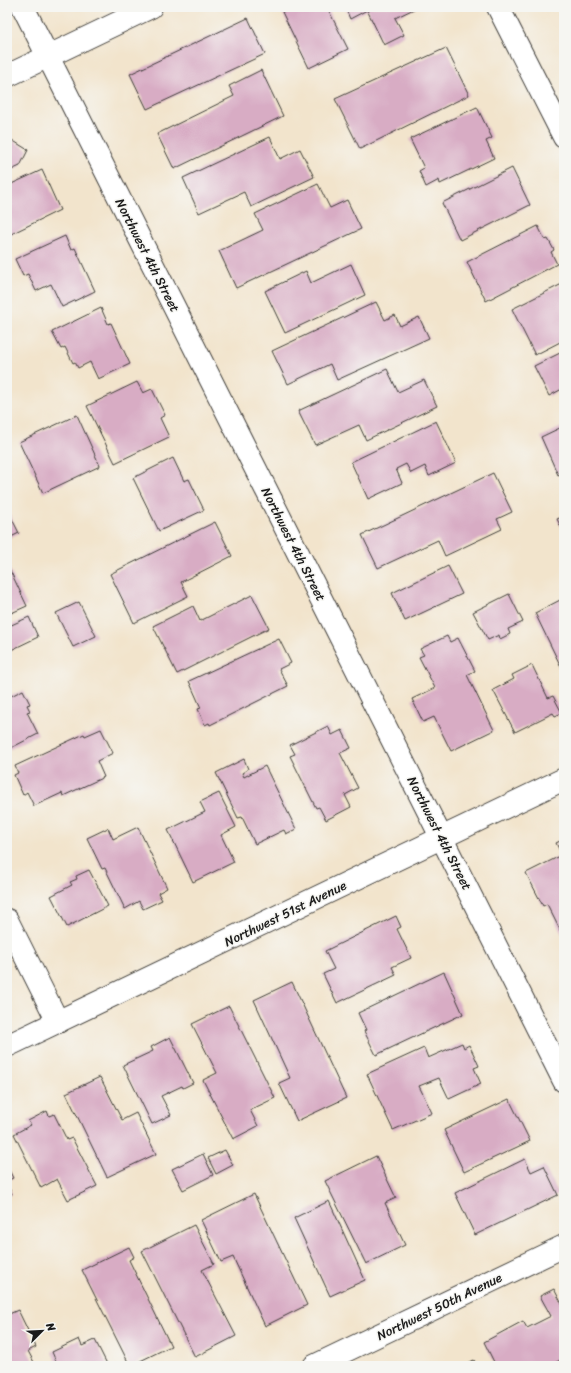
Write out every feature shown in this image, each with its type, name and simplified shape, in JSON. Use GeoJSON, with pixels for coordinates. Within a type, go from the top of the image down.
{"type":"FeatureCollection","features":[{"type":"Feature","properties":{"kind":"street","name":"Northwest 4th Street"},"geometry":{"type":"LineString","coordinates":[[23,7],[564,1081]]}},
{"type":"Feature","properties":{"kind":"street"},"geometry":{"type":"LineString","coordinates":[[7,76],[151,7]]}},
{"type":"Feature","properties":{"kind":"street"},"geometry":{"type":"LineString","coordinates":[[498,7],[564,137]]}},
{"type":"Feature","properties":{"kind":"street","name":"Northwest 51st Avenue"},"geometry":{"type":"LineString","coordinates":[[7,1046],[564,779]]}},
{"type":"Feature","properties":{"kind":"street"},"geometry":{"type":"LineString","coordinates":[[7,920],[58,1022]]}},
{"type":"Feature","properties":{"kind":"street","name":"Northwest 50th Avenue"},"geometry":{"type":"LineString","coordinates":[[314,1366],[564,1246]]}},
{"type":"Feature","properties":{"kind":"building"},"geometry":{"type":"Polygon","coordinates":[[[291,7],[327,7],[348,49],[309,68],[282,12],[291,7]]]}},
{"type":"Feature","properties":{"kind":"building"},"geometry":{"type":"Polygon","coordinates":[[[345,7],[418,7],[395,18],[404,35],[384,45],[367,10],[350,19],[345,7]]]}},
{"type":"Feature","properties":{"kind":"building"},"geometry":{"type":"Polygon","coordinates":[[[248,18],[265,54],[147,109],[130,74],[248,18]]]}},
{"type":"Feature","properties":{"kind":"building"},"geometry":{"type":"Polygon","coordinates":[[[446,48],[469,95],[360,149],[335,99],[446,48]]]}},
{"type":"Feature","properties":{"kind":"building"},"geometry":{"type":"Polygon","coordinates":[[[261,70],[283,116],[174,169],[157,134],[234,96],[229,86],[261,70]]]}},
{"type":"Feature","properties":{"kind":"building"},"geometry":{"type":"Polygon","coordinates":[[[477,107],[492,138],[486,141],[494,158],[440,184],[439,180],[426,187],[419,171],[424,168],[410,139],[477,107]]]}},
{"type":"Feature","properties":{"kind":"building"},"geometry":{"type":"Polygon","coordinates":[[[7,137],[28,150],[20,166],[7,172],[7,137]]]}},
{"type":"Feature","properties":{"kind":"building"},"geometry":{"type":"Polygon","coordinates":[[[270,137],[280,159],[300,149],[314,177],[251,207],[244,192],[199,213],[183,178],[270,137]]]}},
{"type":"Feature","properties":{"kind":"building"},"geometry":{"type":"Polygon","coordinates":[[[512,168],[530,205],[460,240],[442,203],[512,168]]]}},
{"type":"Feature","properties":{"kind":"building"},"geometry":{"type":"Polygon","coordinates":[[[42,170],[60,210],[7,236],[7,186],[42,170]]]}},
{"type":"Feature","properties":{"kind":"building"},"geometry":{"type":"Polygon","coordinates":[[[318,184],[330,208],[347,200],[361,229],[236,288],[219,251],[263,230],[255,214],[318,184]]]}},
{"type":"Feature","properties":{"kind":"building"},"geometry":{"type":"Polygon","coordinates":[[[538,226],[545,240],[548,239],[554,250],[551,252],[557,264],[486,301],[467,262],[538,226]]]}},
{"type":"Feature","properties":{"kind":"building"},"geometry":{"type":"Polygon","coordinates":[[[65,236],[71,250],[75,248],[95,291],[62,307],[51,284],[36,291],[28,274],[23,276],[15,259],[65,236]]]}},
{"type":"Feature","properties":{"kind":"building"},"geometry":{"type":"Polygon","coordinates":[[[351,264],[365,295],[285,333],[265,291],[306,271],[311,283],[351,264]]]}},
{"type":"Feature","properties":{"kind":"building"},"geometry":{"type":"Polygon","coordinates":[[[564,283],[564,340],[535,355],[512,309],[564,283]]]}},
{"type":"Feature","properties":{"kind":"building"},"geometry":{"type":"Polygon","coordinates":[[[376,302],[385,320],[395,315],[400,326],[419,317],[429,338],[337,380],[330,364],[288,384],[272,351],[376,302]]]}},
{"type":"Feature","properties":{"kind":"building"},"geometry":{"type":"Polygon","coordinates":[[[101,308],[108,324],[111,323],[130,364],[98,379],[90,362],[78,368],[75,362],[73,363],[65,347],[61,349],[52,332],[101,308]]]}},
{"type":"Feature","properties":{"kind":"building"},"geometry":{"type":"Polygon","coordinates":[[[564,351],[564,394],[562,389],[549,396],[534,366],[564,351]]]}},
{"type":"Feature","properties":{"kind":"building"},"geometry":{"type":"Polygon","coordinates":[[[387,369],[398,392],[424,380],[437,406],[366,440],[359,425],[315,445],[298,411],[387,369]]]}},
{"type":"Feature","properties":{"kind":"building"},"geometry":{"type":"Polygon","coordinates":[[[137,382],[143,393],[152,389],[165,415],[160,418],[169,437],[115,463],[87,406],[137,382]]]}},
{"type":"Feature","properties":{"kind":"building"},"geometry":{"type":"Polygon","coordinates":[[[77,415],[100,466],[43,493],[19,442],[77,415]]]}},
{"type":"Feature","properties":{"kind":"building"},"geometry":{"type":"Polygon","coordinates":[[[436,421],[456,463],[429,476],[425,466],[411,473],[406,464],[396,469],[402,483],[368,499],[351,462],[436,421]]]}},
{"type":"Feature","properties":{"kind":"building"},"geometry":{"type":"Polygon","coordinates":[[[564,426],[564,472],[558,475],[541,437],[564,426]]]}},
{"type":"Feature","properties":{"kind":"building"},"geometry":{"type":"Polygon","coordinates":[[[173,458],[184,481],[189,479],[204,510],[159,531],[133,478],[173,458]]]}},
{"type":"Feature","properties":{"kind":"building"},"geometry":{"type":"Polygon","coordinates":[[[493,473],[512,512],[497,519],[502,529],[445,556],[438,540],[378,568],[362,535],[493,473]]]}},
{"type":"Feature","properties":{"kind":"building"},"geometry":{"type":"Polygon","coordinates":[[[7,509],[19,533],[7,539],[7,509]]]}},
{"type":"Feature","properties":{"kind":"building"},"geometry":{"type":"Polygon","coordinates":[[[564,516],[564,533],[557,519],[564,516]]]}},
{"type":"Feature","properties":{"kind":"building"},"geometry":{"type":"Polygon","coordinates":[[[215,522],[232,556],[181,582],[188,596],[134,623],[110,574],[215,522]]]}},
{"type":"Feature","properties":{"kind":"building"},"geometry":{"type":"Polygon","coordinates":[[[7,564],[27,606],[7,615],[7,564]]]}},
{"type":"Feature","properties":{"kind":"building"},"geometry":{"type":"Polygon","coordinates":[[[448,566],[462,594],[405,621],[392,593],[448,566]]]}},
{"type":"Feature","properties":{"kind":"building"},"geometry":{"type":"Polygon","coordinates":[[[509,594],[523,622],[508,629],[510,634],[500,639],[499,635],[488,640],[473,612],[509,594]]]}},
{"type":"Feature","properties":{"kind":"building"},"geometry":{"type":"Polygon","coordinates":[[[252,595],[269,628],[177,674],[153,626],[193,606],[200,621],[252,595]]]}},
{"type":"Feature","properties":{"kind":"building"},"geometry":{"type":"Polygon","coordinates":[[[564,598],[564,673],[535,613],[564,598]]]}},
{"type":"Feature","properties":{"kind":"building"},"geometry":{"type":"Polygon","coordinates":[[[79,602],[96,636],[73,647],[56,613],[79,602]]]}},
{"type":"Feature","properties":{"kind":"building"},"geometry":{"type":"Polygon","coordinates":[[[29,617],[38,637],[7,652],[7,627],[29,617]]]}},
{"type":"Feature","properties":{"kind":"building"},"geometry":{"type":"Polygon","coordinates":[[[447,636],[450,642],[458,638],[475,671],[467,675],[494,730],[451,751],[434,717],[423,722],[412,699],[435,688],[419,657],[424,655],[420,649],[447,636]]]}},
{"type":"Feature","properties":{"kind":"building"},"geometry":{"type":"Polygon","coordinates":[[[279,639],[291,663],[279,669],[288,686],[210,725],[209,723],[205,725],[198,709],[201,708],[189,681],[279,639]]]}},
{"type":"Feature","properties":{"kind":"building"},"geometry":{"type":"Polygon","coordinates":[[[532,665],[548,698],[553,696],[562,713],[555,716],[553,713],[515,732],[493,690],[514,679],[512,675],[532,665]]]}},
{"type":"Feature","properties":{"kind":"building"},"geometry":{"type":"Polygon","coordinates":[[[23,690],[30,704],[27,705],[30,711],[27,712],[38,734],[7,750],[7,698],[23,690]]]}},
{"type":"Feature","properties":{"kind":"building"},"geometry":{"type":"Polygon","coordinates":[[[328,726],[332,735],[342,730],[351,748],[340,753],[358,788],[345,795],[351,807],[326,820],[319,807],[316,808],[290,756],[295,754],[290,745],[328,726]]]}},
{"type":"Feature","properties":{"kind":"building"},"geometry":{"type":"Polygon","coordinates":[[[101,729],[113,753],[97,761],[104,777],[63,796],[62,793],[34,806],[27,792],[23,795],[14,775],[18,773],[15,766],[84,734],[85,736],[101,729]]]}},
{"type":"Feature","properties":{"kind":"building"},"geometry":{"type":"Polygon","coordinates":[[[244,759],[248,769],[242,773],[244,777],[265,766],[296,829],[286,834],[284,830],[255,844],[242,817],[238,818],[216,773],[244,759]]]}},
{"type":"Feature","properties":{"kind":"building"},"geometry":{"type":"Polygon","coordinates":[[[219,793],[236,827],[221,835],[234,862],[193,882],[168,830],[205,812],[200,802],[219,793]]]}},
{"type":"Feature","properties":{"kind":"building"},"geometry":{"type":"Polygon","coordinates":[[[138,827],[167,888],[158,893],[162,900],[143,909],[139,901],[125,909],[105,868],[102,869],[87,838],[108,828],[113,839],[138,827]]]}},
{"type":"Feature","properties":{"kind":"building"},"geometry":{"type":"Polygon","coordinates":[[[564,839],[564,933],[562,934],[547,904],[543,906],[526,873],[562,855],[556,843],[564,839]]]}},
{"type":"Feature","properties":{"kind":"building"},"geometry":{"type":"Polygon","coordinates":[[[89,870],[108,906],[67,927],[51,896],[72,885],[70,882],[77,879],[76,876],[89,870]]]}},
{"type":"Feature","properties":{"kind":"building"},"geometry":{"type":"Polygon","coordinates":[[[396,916],[401,927],[397,929],[411,958],[392,967],[396,975],[337,1003],[323,974],[334,969],[325,951],[396,916]]]}},
{"type":"Feature","properties":{"kind":"building"},"geometry":{"type":"Polygon","coordinates":[[[444,972],[463,1014],[376,1055],[364,1031],[366,1030],[358,1013],[444,972]]]}},
{"type":"Feature","properties":{"kind":"building"},"geometry":{"type":"Polygon","coordinates":[[[292,982],[346,1098],[297,1121],[279,1083],[290,1078],[254,1000],[292,982]]]}},
{"type":"Feature","properties":{"kind":"building"},"geometry":{"type":"Polygon","coordinates":[[[229,1006],[275,1098],[250,1110],[258,1126],[233,1139],[203,1080],[217,1073],[192,1024],[229,1006]]]}},
{"type":"Feature","properties":{"kind":"building"},"geometry":{"type":"Polygon","coordinates":[[[170,1037],[193,1083],[183,1088],[182,1086],[161,1096],[171,1115],[152,1124],[123,1065],[153,1051],[151,1047],[170,1037]]]}},
{"type":"Feature","properties":{"kind":"building"},"geometry":{"type":"Polygon","coordinates":[[[462,1043],[464,1048],[469,1045],[474,1055],[479,1066],[474,1068],[481,1084],[449,1099],[439,1078],[419,1086],[432,1113],[393,1130],[367,1074],[424,1048],[428,1058],[462,1043]]]}},
{"type":"Feature","properties":{"kind":"building"},"geometry":{"type":"Polygon","coordinates":[[[100,1077],[122,1120],[136,1113],[156,1154],[107,1177],[66,1093],[100,1077]]]}},
{"type":"Feature","properties":{"kind":"building"},"geometry":{"type":"Polygon","coordinates":[[[509,1099],[530,1141],[464,1172],[444,1130],[509,1099]]]}},
{"type":"Feature","properties":{"kind":"building"},"geometry":{"type":"Polygon","coordinates":[[[47,1111],[49,1116],[54,1114],[67,1140],[72,1138],[97,1186],[68,1200],[57,1179],[41,1188],[14,1134],[31,1125],[28,1121],[47,1111]]]}},
{"type":"Feature","properties":{"kind":"building"},"geometry":{"type":"Polygon","coordinates":[[[225,1150],[233,1165],[216,1174],[208,1158],[225,1150]]]}},
{"type":"Feature","properties":{"kind":"building"},"geometry":{"type":"Polygon","coordinates":[[[203,1154],[213,1175],[183,1190],[172,1169],[203,1154]]]}},
{"type":"Feature","properties":{"kind":"building"},"geometry":{"type":"Polygon","coordinates":[[[376,1156],[396,1198],[385,1203],[405,1245],[366,1264],[325,1181],[376,1156]]]}},
{"type":"Feature","properties":{"kind":"building"},"geometry":{"type":"Polygon","coordinates":[[[525,1159],[531,1172],[544,1166],[558,1195],[475,1235],[455,1193],[525,1159]]]}},
{"type":"Feature","properties":{"kind":"building"},"geometry":{"type":"Polygon","coordinates":[[[7,1166],[13,1178],[7,1181],[7,1166]]]}},
{"type":"Feature","properties":{"kind":"building"},"geometry":{"type":"Polygon","coordinates":[[[7,1184],[12,1194],[7,1197],[7,1184]]]}},
{"type":"Feature","properties":{"kind":"building"},"geometry":{"type":"Polygon","coordinates":[[[254,1194],[307,1305],[265,1326],[233,1257],[221,1262],[201,1220],[254,1194]]]}},
{"type":"Feature","properties":{"kind":"building"},"geometry":{"type":"Polygon","coordinates":[[[329,1201],[365,1280],[330,1296],[294,1218],[329,1201]]]}},
{"type":"Feature","properties":{"kind":"building"},"geometry":{"type":"Polygon","coordinates":[[[194,1225],[214,1264],[202,1270],[236,1336],[195,1357],[142,1251],[194,1225]]]}},
{"type":"Feature","properties":{"kind":"building"},"geometry":{"type":"Polygon","coordinates":[[[129,1247],[134,1257],[129,1260],[171,1346],[130,1366],[82,1270],[129,1247]]]}},
{"type":"Feature","properties":{"kind":"building"},"geometry":{"type":"Polygon","coordinates":[[[554,1289],[564,1308],[564,1358],[549,1366],[496,1366],[484,1342],[523,1321],[527,1328],[551,1316],[540,1296],[554,1289]]]}},
{"type":"Feature","properties":{"kind":"building"},"geometry":{"type":"Polygon","coordinates":[[[18,1310],[36,1347],[28,1351],[36,1366],[7,1366],[7,1315],[18,1310]]]}},
{"type":"Feature","properties":{"kind":"building"},"geometry":{"type":"Polygon","coordinates":[[[79,1339],[82,1346],[95,1340],[108,1366],[58,1366],[52,1352],[79,1339]]]}},
{"type":"Feature","properties":{"kind":"building"},"geometry":{"type":"Polygon","coordinates":[[[474,1360],[477,1366],[462,1366],[474,1360]]]}}]}
